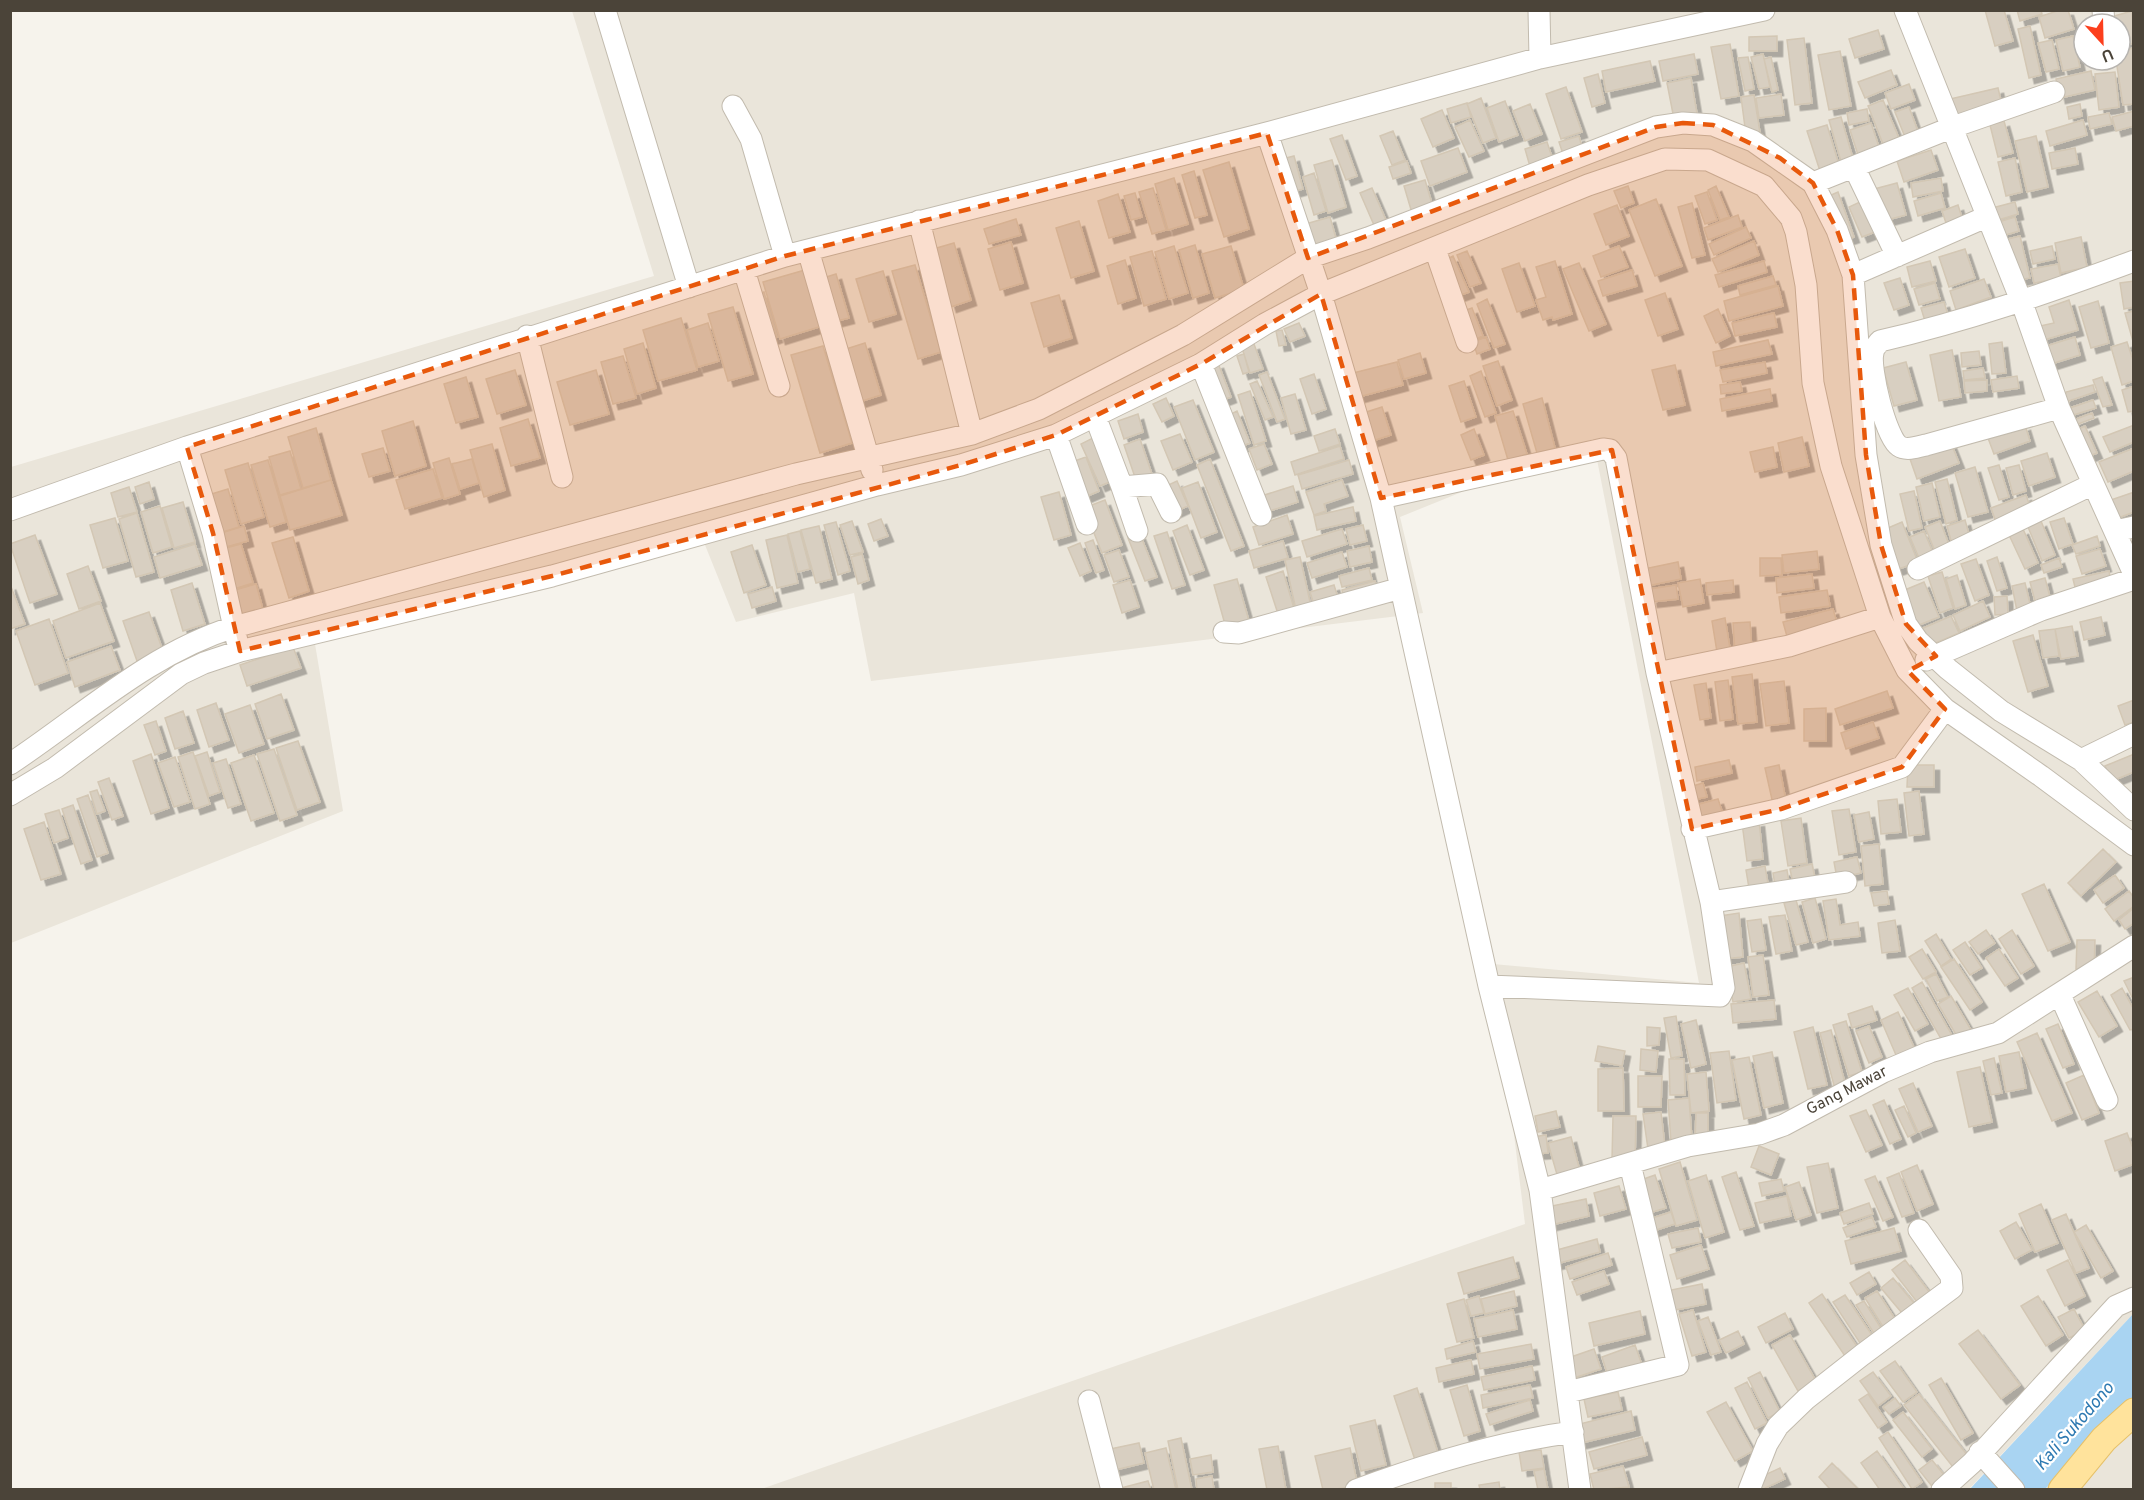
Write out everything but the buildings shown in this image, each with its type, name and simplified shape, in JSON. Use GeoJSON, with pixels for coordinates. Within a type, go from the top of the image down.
{"type":"FeatureCollection","features":[{"type":"Feature","properties":{"kind":"main road"},"geometry":{"type":"LineString","coordinates":[[2073,1484],[2104,1439],[2133,1412]]}},
{"type":"Feature","properties":{"kind":"street"},"geometry":{"type":"LineString","coordinates":[[605,10],[689,287]]}},
{"type":"Feature","properties":{"kind":"street"},"geometry":{"type":"LineString","coordinates":[[1539,10],[1540,58]]}},
{"type":"Feature","properties":{"kind":"street"},"geometry":{"type":"LineString","coordinates":[[10,510],[187,447],[527,336],[785,256],[1267,133],[1540,58],[1764,10]]}},
{"type":"Feature","properties":{"kind":"street"},"geometry":{"type":"LineString","coordinates":[[1905,10],[2022,303],[2059,408],[2093,484],[2124,529],[2133,577],[2041,610],[1921,663]]}},
{"type":"Feature","properties":{"kind":"street"},"geometry":{"type":"LineString","coordinates":[[1814,183],[1953,127],[2054,92]]}},
{"type":"Feature","properties":{"kind":"street"},"geometry":{"type":"LineString","coordinates":[[733,106],[751,138],[785,256]]}},
{"type":"Feature","properties":{"kind":"street"},"geometry":{"type":"LineString","coordinates":[[10,795],[55,768],[181,674],[204,663],[237,639],[796,474],[872,471],[950,453],[972,434],[1040,409],[1173,340],[1314,275],[1621,157],[1656,127],[1683,123],[1713,125],[1753,141],[1814,183],[1837,230],[1853,275],[1866,455],[1881,545],[1906,624],[1918,641],[1921,663]]}},
{"type":"Feature","properties":{"kind":"street"},"geometry":{"type":"LineString","coordinates":[[1267,133],[1314,275],[1381,498],[1489,986],[1540,1190],[1580,1490]]}},
{"type":"Feature","properties":{"kind":"street"},"geometry":{"type":"LineString","coordinates":[[10,764],[89,709],[120,684],[169,653],[193,641],[237,639],[552,576],[872,471],[950,453],[1056,435],[1201,364],[1265,324],[1314,275],[1374,253],[1435,249],[1567,177],[1621,157],[1708,160],[1764,186],[1791,218],[1801,251],[1814,383],[1831,466],[1880,617],[1921,663],[1944,709],[2041,776],[2133,845]]}},
{"type":"Feature","properties":{"kind":"street"},"geometry":{"type":"LineString","coordinates":[[1854,167],[1897,256]]}},
{"type":"Feature","properties":{"kind":"street"},"geometry":{"type":"LineString","coordinates":[[1853,275],[1986,216]]}},
{"type":"Feature","properties":{"kind":"street"},"geometry":{"type":"LineString","coordinates":[[919,221],[972,434]]}},
{"type":"Feature","properties":{"kind":"street"},"geometry":{"type":"LineString","coordinates":[[1435,249],[1467,342]]}},
{"type":"Feature","properties":{"kind":"street"},"geometry":{"type":"LineString","coordinates":[[808,250],[872,471]]}},
{"type":"Feature","properties":{"kind":"street"},"geometry":{"type":"LineString","coordinates":[[2059,408],[1916,448],[1897,445],[1888,429],[1872,368],[1873,351],[1880,341],[1955,323],[2022,303],[2133,261]]}},
{"type":"Feature","properties":{"kind":"street"},"geometry":{"type":"LineString","coordinates":[[744,270],[779,386]]}},
{"type":"Feature","properties":{"kind":"street"},"geometry":{"type":"LineString","coordinates":[[527,336],[562,477]]}},
{"type":"Feature","properties":{"kind":"street"},"geometry":{"type":"LineString","coordinates":[[1201,364],[1261,515]]}},
{"type":"Feature","properties":{"kind":"street"},"geometry":{"type":"LineString","coordinates":[[1095,417],[1137,531]]}},
{"type":"Feature","properties":{"kind":"street"},"geometry":{"type":"LineString","coordinates":[[1056,435],[1087,524]]}},
{"type":"Feature","properties":{"kind":"street"},"geometry":{"type":"LineString","coordinates":[[187,447],[213,533],[237,639]]}},
{"type":"Feature","properties":{"kind":"street"},"geometry":{"type":"LineString","coordinates":[[1381,498],[1603,448],[1610,450],[1616,458],[1657,673],[1711,902],[1724,988],[1720,996],[1489,986]]}},
{"type":"Feature","properties":{"kind":"street"},"geometry":{"type":"LineString","coordinates":[[1122,487],[1157,484],[1171,512]]}},
{"type":"Feature","properties":{"kind":"street"},"geometry":{"type":"LineString","coordinates":[[1918,569],[2093,484]]}},
{"type":"Feature","properties":{"kind":"street"},"geometry":{"type":"LineString","coordinates":[[1224,632],[1239,633],[1401,588]]}},
{"type":"Feature","properties":{"kind":"street"},"geometry":{"type":"LineString","coordinates":[[1657,673],[1789,646],[1880,617]]}},
{"type":"Feature","properties":{"kind":"street"},"geometry":{"type":"LineString","coordinates":[[1921,663],[2081,760],[2133,810]]}},
{"type":"Feature","properties":{"kind":"street"},"geometry":{"type":"LineString","coordinates":[[1692,829],[1781,809],[1902,767],[1944,709]]}},
{"type":"Feature","properties":{"kind":"street"},"geometry":{"type":"LineString","coordinates":[[2081,760],[2133,734]]}},
{"type":"Feature","properties":{"kind":"street"},"geometry":{"type":"LineString","coordinates":[[1711,902],[1846,882]]}},
{"type":"Feature","properties":{"kind":"street","name":"Gang Mawar"},"geometry":{"type":"LineString","coordinates":[[1540,1190],[1689,1146],[1759,1134],[1784,1125],[1882,1072],[1930,1052],[1998,1033],[2133,946]]}},
{"type":"Feature","properties":{"kind":"street"},"geometry":{"type":"LineString","coordinates":[[2060,995],[2107,1100]]}},
{"type":"Feature","properties":{"kind":"street"},"geometry":{"type":"LineString","coordinates":[[1568,1392],[1678,1365],[1630,1164]]}},
{"type":"Feature","properties":{"kind":"street"},"geometry":{"type":"LineString","coordinates":[[1749,1490],[1767,1444],[1778,1426],[1852,1362],[1952,1288],[1951,1276],[1919,1230]]}},
{"type":"Feature","properties":{"kind":"street"},"geometry":{"type":"LineString","coordinates":[[1942,1490],[1983,1456],[2125,1302],[2133,1282]]}},
{"type":"Feature","properties":{"kind":"street"},"geometry":{"type":"LineString","coordinates":[[1089,1401],[1112,1490]]}},
{"type":"Feature","properties":{"kind":"street"},"geometry":{"type":"LineString","coordinates":[[1356,1490],[1409,1470],[1530,1438],[1573,1432]]}},
{"type":"Feature","properties":{"kind":"street"},"geometry":{"type":"LineString","coordinates":[[1983,1456],[2014,1490]]}},
{"type":"Feature","properties":{"kind":"highlighted area"},"geometry":{"type":"Polygon","coordinates":[[[1683,123],[1713,125],[1780,158],[1813,183],[1837,230],[1853,275],[1866,455],[1881,545],[1906,624],[1936,656],[1908,671],[1945,709],[1902,767],[1781,809],[1692,829],[1612,450],[1381,498],[1321,294],[1201,364],[1056,435],[961,465],[552,576],[240,651],[213,533],[187,447],[785,256],[1267,133],[1308,258],[1656,127],[1683,123]]]}},
{"type":"Feature","properties":{"kind":"shaded area"},"geometry":{"type":"Polygon","coordinates":[[[572,11],[2133,11],[2133,1314],[1969,1489],[761,1489],[1525,1224],[1493,964],[1699,983],[1593,439],[1400,517],[1423,613],[871,681],[854,593],[736,622],[703,540],[315,644],[343,811],[11,943],[11,467],[654,276],[572,11]]]}},
{"type":"Feature","properties":{"kind":"shaded area"},"geometry":{"type":"Polygon","coordinates":[[[2133,1405],[2133,1489],[2045,1490],[2085,1449],[2133,1405]]]}},
{"type":"Feature","properties":{"kind":"water","name":"Kali Sukodono"},"geometry":{"type":"Polygon","coordinates":[[[2133,1314],[2133,1405],[2045,1489],[1969,1490],[2133,1314]]]}}]}
